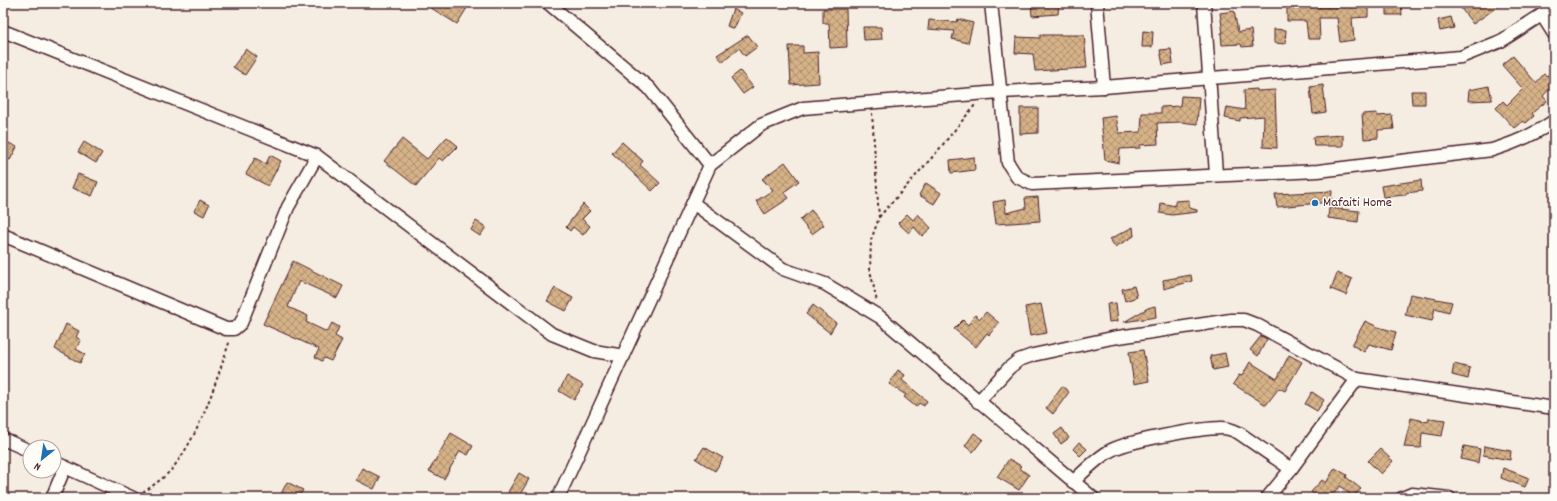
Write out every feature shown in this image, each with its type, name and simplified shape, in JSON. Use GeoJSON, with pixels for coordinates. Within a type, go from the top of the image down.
{"type":"FeatureCollection","features":[{"type":"Feature","properties":{"kind":"street"},"geometry":{"type":"LineString","coordinates":[[548,3],[649,88],[710,165]]}},
{"type":"Feature","properties":{"kind":"street"},"geometry":{"type":"LineString","coordinates":[[991,3],[1008,163],[1018,177],[1032,184],[1216,174],[1318,171],[1492,150],[1517,142],[1539,132],[1554,121]]}},
{"type":"Feature","properties":{"kind":"street"},"geometry":{"type":"LineString","coordinates":[[1097,3],[1104,87]]}},
{"type":"Feature","properties":{"kind":"street"},"geometry":{"type":"LineString","coordinates":[[1204,3],[1216,174]]}},
{"type":"Feature","properties":{"kind":"street"},"geometry":{"type":"LineString","coordinates":[[558,498],[710,165],[761,125],[803,108],[985,93],[1104,87],[1208,77],[1460,57],[1501,42],[1554,7]]}},
{"type":"Feature","properties":{"kind":"street"},"geometry":{"type":"LineString","coordinates":[[1542,14],[1554,34]]}},
{"type":"Feature","properties":{"kind":"street"},"geometry":{"type":"LineString","coordinates":[[3,31],[317,156],[552,334],[594,351],[624,356]]}},
{"type":"Feature","properties":{"kind":"street"},"geometry":{"type":"LineString","coordinates":[[3,235],[226,329],[234,329],[241,323],[288,207],[317,156]]}},
{"type":"Feature","properties":{"kind":"street"},"geometry":{"type":"LineString","coordinates":[[693,203],[783,269],[824,284],[880,317],[978,402],[1093,498]]}},
{"type":"Feature","properties":{"kind":"street"},"geometry":{"type":"LineString","coordinates":[[978,402],[1009,368],[1020,360],[1033,355],[1112,338],[1231,320],[1244,320],[1257,325],[1357,379],[1554,408]]}},
{"type":"Feature","properties":{"kind":"street"},"geometry":{"type":"LineString","coordinates":[[1267,498],[1291,469],[1357,379]]}},
{"type":"Feature","properties":{"kind":"street"},"geometry":{"type":"LineString","coordinates":[[1073,482],[1108,452],[1115,448],[1128,444],[1186,433],[1221,428],[1239,433],[1291,469]]}},
{"type":"Feature","properties":{"kind":"street"},"geometry":{"type":"LineString","coordinates":[[3,439],[22,447]]}},
{"type":"Feature","properties":{"kind":"street"},"geometry":{"type":"LineString","coordinates":[[62,466],[138,496]]}},
{"type":"Feature","properties":{"kind":"street"},"geometry":{"type":"LineString","coordinates":[[52,498],[57,479]]}},
{"type":"Feature","properties":{"kind":"street"},"geometry":{"type":"LineString","coordinates":[[1402,498],[1412,494],[1449,498]]}},
{"type":"Feature","properties":{"kind":"path"},"geometry":{"type":"LineString","coordinates":[[880,317],[870,270],[871,240],[879,218],[936,153],[985,93]]}},
{"type":"Feature","properties":{"kind":"path"},"geometry":{"type":"LineString","coordinates":[[871,102],[879,218]]}},
{"type":"Feature","properties":{"kind":"path"},"geometry":{"type":"LineString","coordinates":[[138,496],[171,470],[187,448],[206,409],[234,329]]}},
{"type":"Feature","properties":{"kind":"building"},"geometry":{"type":"Polygon","coordinates":[[[423,3],[470,3],[457,24],[423,3]]]}},
{"type":"Feature","properties":{"kind":"building"},"geometry":{"type":"Polygon","coordinates":[[[1031,3],[1059,3],[1058,14],[1032,16],[1031,3]]]}},
{"type":"Feature","properties":{"kind":"building"},"geometry":{"type":"Polygon","coordinates":[[[1318,3],[1318,7],[1338,7],[1339,3],[1368,3],[1368,17],[1352,18],[1354,40],[1340,42],[1337,18],[1319,18],[1320,39],[1308,39],[1306,21],[1287,21],[1287,4],[1318,3]]]}},
{"type":"Feature","properties":{"kind":"building"},"geometry":{"type":"Polygon","coordinates":[[[1387,3],[1401,3],[1402,15],[1387,15],[1387,3]]]}},
{"type":"Feature","properties":{"kind":"building"},"geometry":{"type":"Polygon","coordinates":[[[1457,3],[1503,3],[1473,24],[1457,3]]]}},
{"type":"Feature","properties":{"kind":"building"},"geometry":{"type":"Polygon","coordinates":[[[733,9],[741,13],[734,29],[727,26],[733,9]]]}},
{"type":"Feature","properties":{"kind":"building"},"geometry":{"type":"Polygon","coordinates":[[[823,9],[846,9],[847,47],[830,48],[829,23],[823,23],[823,9]]]}},
{"type":"Feature","properties":{"kind":"building"},"geometry":{"type":"Polygon","coordinates":[[[1234,11],[1238,32],[1251,30],[1253,46],[1242,47],[1241,44],[1222,45],[1221,33],[1223,33],[1220,13],[1234,11]]]}},
{"type":"Feature","properties":{"kind":"building"},"geometry":{"type":"Polygon","coordinates":[[[1451,17],[1454,28],[1440,31],[1438,20],[1451,17]]]}},
{"type":"Feature","properties":{"kind":"building"},"geometry":{"type":"Polygon","coordinates":[[[958,19],[973,23],[968,43],[952,39],[954,31],[928,29],[929,20],[957,22],[958,19]]]}},
{"type":"Feature","properties":{"kind":"building"},"geometry":{"type":"Polygon","coordinates":[[[863,27],[881,27],[882,39],[864,40],[863,27]]]}},
{"type":"Feature","properties":{"kind":"building"},"geometry":{"type":"Polygon","coordinates":[[[1274,29],[1286,30],[1285,44],[1274,43],[1274,29]]]}},
{"type":"Feature","properties":{"kind":"building"},"geometry":{"type":"Polygon","coordinates":[[[1143,31],[1153,32],[1152,47],[1142,47],[1143,31]]]}},
{"type":"Feature","properties":{"kind":"building"},"geometry":{"type":"Polygon","coordinates":[[[748,35],[757,47],[745,56],[739,48],[723,62],[717,55],[748,35]]]}},
{"type":"Feature","properties":{"kind":"building"},"geometry":{"type":"Polygon","coordinates":[[[1040,35],[1084,35],[1087,68],[1035,71],[1033,54],[1015,53],[1016,37],[1040,38],[1040,35]]]}},
{"type":"Feature","properties":{"kind":"building"},"geometry":{"type":"Polygon","coordinates":[[[789,46],[803,46],[803,53],[818,52],[819,83],[791,85],[789,46]]]}},
{"type":"Feature","properties":{"kind":"building"},"geometry":{"type":"Polygon","coordinates":[[[246,49],[257,57],[245,75],[233,67],[246,49]]]}},
{"type":"Feature","properties":{"kind":"building"},"geometry":{"type":"Polygon","coordinates":[[[1171,49],[1173,63],[1163,65],[1160,50],[1171,49]]]}},
{"type":"Feature","properties":{"kind":"building"},"geometry":{"type":"Polygon","coordinates":[[[1513,56],[1536,83],[1544,74],[1547,76],[1554,68],[1554,84],[1543,96],[1547,101],[1532,113],[1534,116],[1526,123],[1523,121],[1514,128],[1496,108],[1503,101],[1507,105],[1523,89],[1502,65],[1513,56]]]}},
{"type":"Feature","properties":{"kind":"building"},"geometry":{"type":"Polygon","coordinates":[[[740,71],[753,87],[743,94],[731,78],[740,71]]]}},
{"type":"Feature","properties":{"kind":"building"},"geometry":{"type":"Polygon","coordinates":[[[1323,85],[1326,112],[1313,114],[1310,87],[1323,85]]]}},
{"type":"Feature","properties":{"kind":"building"},"geometry":{"type":"Polygon","coordinates":[[[1489,86],[1492,100],[1468,101],[1469,90],[1489,86]]]}},
{"type":"Feature","properties":{"kind":"building"},"geometry":{"type":"Polygon","coordinates":[[[1257,89],[1257,91],[1275,90],[1277,148],[1263,147],[1264,116],[1240,118],[1240,121],[1225,118],[1227,107],[1245,110],[1244,90],[1257,89]]]}},
{"type":"Feature","properties":{"kind":"building"},"geometry":{"type":"Polygon","coordinates":[[[1411,91],[1425,91],[1425,104],[1412,104],[1411,91]]]}},
{"type":"Feature","properties":{"kind":"building"},"geometry":{"type":"Polygon","coordinates":[[[1181,96],[1199,97],[1197,124],[1181,122],[1157,123],[1158,144],[1140,145],[1140,148],[1120,149],[1119,163],[1105,160],[1101,118],[1116,116],[1119,133],[1141,132],[1142,113],[1161,113],[1161,107],[1180,106],[1181,96]]]}},
{"type":"Feature","properties":{"kind":"building"},"geometry":{"type":"Polygon","coordinates":[[[1020,108],[1038,108],[1038,133],[1020,134],[1020,108]]]}},
{"type":"Feature","properties":{"kind":"building"},"geometry":{"type":"Polygon","coordinates":[[[1377,113],[1377,116],[1392,115],[1394,129],[1378,130],[1378,138],[1364,139],[1362,114],[1377,113]]]}},
{"type":"Feature","properties":{"kind":"building"},"geometry":{"type":"Polygon","coordinates":[[[1343,135],[1343,146],[1314,146],[1313,137],[1343,135]]]}},
{"type":"Feature","properties":{"kind":"building"},"geometry":{"type":"Polygon","coordinates":[[[447,137],[458,146],[443,161],[439,158],[416,186],[384,161],[402,139],[427,159],[447,137]]]}},
{"type":"Feature","properties":{"kind":"building"},"geometry":{"type":"Polygon","coordinates":[[[3,140],[17,147],[10,160],[3,157],[3,140]]]}},
{"type":"Feature","properties":{"kind":"building"},"geometry":{"type":"Polygon","coordinates":[[[84,142],[102,153],[96,163],[78,152],[84,142]]]}},
{"type":"Feature","properties":{"kind":"building"},"geometry":{"type":"Polygon","coordinates":[[[622,142],[643,161],[640,165],[660,183],[652,191],[612,153],[622,142]]]}},
{"type":"Feature","properties":{"kind":"building"},"geometry":{"type":"Polygon","coordinates":[[[270,155],[281,161],[268,186],[246,174],[255,158],[266,164],[270,155]]]}},
{"type":"Feature","properties":{"kind":"building"},"geometry":{"type":"Polygon","coordinates":[[[974,157],[975,170],[951,173],[950,160],[974,157]]]}},
{"type":"Feature","properties":{"kind":"building"},"geometry":{"type":"Polygon","coordinates":[[[785,162],[799,181],[784,192],[789,198],[765,214],[756,201],[773,190],[762,179],[785,162]]]}},
{"type":"Feature","properties":{"kind":"building"},"geometry":{"type":"Polygon","coordinates":[[[78,174],[98,182],[92,196],[72,188],[78,174]]]}},
{"type":"Feature","properties":{"kind":"building"},"geometry":{"type":"Polygon","coordinates":[[[1421,180],[1422,191],[1406,193],[1406,195],[1383,197],[1381,186],[1421,180]]]}},
{"type":"Feature","properties":{"kind":"building"},"geometry":{"type":"Polygon","coordinates":[[[926,183],[941,193],[934,204],[919,195],[926,183]]]}},
{"type":"Feature","properties":{"kind":"building"},"geometry":{"type":"Polygon","coordinates":[[[1332,191],[1331,202],[1277,207],[1275,194],[1332,191]]]}},
{"type":"Feature","properties":{"kind":"building"},"geometry":{"type":"Polygon","coordinates":[[[1038,197],[1040,221],[996,224],[993,202],[1005,200],[1006,213],[1026,208],[1025,198],[1038,197]]]}},
{"type":"Feature","properties":{"kind":"building"},"geometry":{"type":"Polygon","coordinates":[[[200,200],[209,205],[204,216],[194,211],[200,200]]]}},
{"type":"Feature","properties":{"kind":"building"},"geometry":{"type":"Polygon","coordinates":[[[1189,200],[1189,208],[1197,210],[1197,212],[1172,215],[1160,213],[1161,203],[1175,206],[1175,201],[1189,200]]]}},
{"type":"Feature","properties":{"kind":"building"},"geometry":{"type":"Polygon","coordinates":[[[583,204],[590,211],[582,219],[590,226],[583,235],[573,227],[570,231],[566,227],[583,204]]]}},
{"type":"Feature","properties":{"kind":"building"},"geometry":{"type":"Polygon","coordinates":[[[1329,208],[1359,211],[1358,222],[1328,218],[1329,208]]]}},
{"type":"Feature","properties":{"kind":"building"},"geometry":{"type":"Polygon","coordinates":[[[811,210],[824,225],[812,234],[800,220],[811,210]]]}},
{"type":"Feature","properties":{"kind":"building"},"geometry":{"type":"Polygon","coordinates":[[[907,214],[913,220],[918,214],[931,228],[922,236],[914,227],[909,233],[898,223],[907,214]]]}},
{"type":"Feature","properties":{"kind":"building"},"geometry":{"type":"Polygon","coordinates":[[[476,221],[486,227],[480,236],[471,230],[476,221]]]}},
{"type":"Feature","properties":{"kind":"building"},"geometry":{"type":"Polygon","coordinates":[[[1133,227],[1134,236],[1115,247],[1110,239],[1133,227]]]}},
{"type":"Feature","properties":{"kind":"building"},"geometry":{"type":"Polygon","coordinates":[[[293,261],[343,286],[337,298],[299,281],[288,307],[308,316],[306,322],[327,332],[332,323],[339,327],[335,336],[342,340],[331,361],[324,358],[322,361],[315,357],[319,349],[263,324],[293,261]]]}},
{"type":"Feature","properties":{"kind":"building"},"geometry":{"type":"Polygon","coordinates":[[[1337,273],[1352,279],[1346,295],[1331,289],[1337,273]]]}},
{"type":"Feature","properties":{"kind":"building"},"geometry":{"type":"Polygon","coordinates":[[[1191,275],[1192,281],[1164,289],[1163,280],[1191,275]]]}},
{"type":"Feature","properties":{"kind":"building"},"geometry":{"type":"Polygon","coordinates":[[[1134,286],[1137,297],[1125,301],[1122,289],[1134,286]]]}},
{"type":"Feature","properties":{"kind":"building"},"geometry":{"type":"Polygon","coordinates":[[[555,288],[573,298],[566,311],[547,301],[555,288]]]}},
{"type":"Feature","properties":{"kind":"building"},"geometry":{"type":"Polygon","coordinates":[[[1410,294],[1452,302],[1449,312],[1435,308],[1432,321],[1405,315],[1410,294]]]}},
{"type":"Feature","properties":{"kind":"building"},"geometry":{"type":"Polygon","coordinates":[[[1116,303],[1118,321],[1109,322],[1107,304],[1116,303]]]}},
{"type":"Feature","properties":{"kind":"building"},"geometry":{"type":"Polygon","coordinates":[[[1041,304],[1047,333],[1030,336],[1025,307],[1041,304]]]}},
{"type":"Feature","properties":{"kind":"building"},"geometry":{"type":"Polygon","coordinates":[[[813,305],[836,323],[830,333],[806,314],[813,305]]]}},
{"type":"Feature","properties":{"kind":"building"},"geometry":{"type":"Polygon","coordinates":[[[1155,306],[1156,317],[1124,322],[1148,308],[1155,306]]]}},
{"type":"Feature","properties":{"kind":"building"},"geometry":{"type":"Polygon","coordinates":[[[986,312],[999,323],[989,335],[987,333],[976,347],[954,329],[963,320],[968,325],[975,315],[980,319],[986,312]]]}},
{"type":"Feature","properties":{"kind":"building"},"geometry":{"type":"Polygon","coordinates":[[[1365,321],[1378,327],[1396,332],[1391,350],[1369,344],[1364,352],[1352,345],[1365,321]]]}},
{"type":"Feature","properties":{"kind":"building"},"geometry":{"type":"Polygon","coordinates":[[[66,324],[79,331],[76,337],[81,340],[76,349],[85,354],[80,363],[55,349],[66,324]]]}},
{"type":"Feature","properties":{"kind":"building"},"geometry":{"type":"Polygon","coordinates":[[[1261,336],[1267,339],[1258,356],[1250,350],[1261,336]]]}},
{"type":"Feature","properties":{"kind":"building"},"geometry":{"type":"Polygon","coordinates":[[[1143,350],[1149,381],[1134,384],[1129,352],[1143,350]]]}},
{"type":"Feature","properties":{"kind":"building"},"geometry":{"type":"Polygon","coordinates":[[[1225,353],[1228,367],[1213,370],[1210,356],[1225,353]]]}},
{"type":"Feature","properties":{"kind":"building"},"geometry":{"type":"Polygon","coordinates":[[[1289,355],[1302,362],[1285,391],[1279,388],[1266,405],[1233,384],[1239,375],[1242,376],[1250,362],[1277,379],[1289,355]]]}},
{"type":"Feature","properties":{"kind":"building"},"geometry":{"type":"Polygon","coordinates":[[[1454,364],[1470,368],[1468,379],[1452,375],[1454,364]]]}},
{"type":"Feature","properties":{"kind":"building"},"geometry":{"type":"Polygon","coordinates":[[[898,370],[905,375],[902,380],[927,401],[924,406],[919,403],[916,407],[904,397],[906,395],[889,384],[898,370]]]}},
{"type":"Feature","properties":{"kind":"building"},"geometry":{"type":"Polygon","coordinates":[[[567,376],[583,385],[574,400],[559,391],[567,376]]]}},
{"type":"Feature","properties":{"kind":"building"},"geometry":{"type":"Polygon","coordinates":[[[1062,386],[1069,392],[1053,414],[1046,408],[1062,386]]]}},
{"type":"Feature","properties":{"kind":"building"},"geometry":{"type":"Polygon","coordinates":[[[1312,392],[1324,400],[1317,411],[1305,404],[1312,392]]]}},
{"type":"Feature","properties":{"kind":"building"},"geometry":{"type":"Polygon","coordinates":[[[1411,418],[1428,422],[1429,418],[1445,420],[1442,436],[1422,433],[1421,448],[1404,447],[1411,418]]]}},
{"type":"Feature","properties":{"kind":"building"},"geometry":{"type":"Polygon","coordinates":[[[1062,428],[1069,438],[1061,444],[1054,434],[1062,428]]]}},
{"type":"Feature","properties":{"kind":"building"},"geometry":{"type":"Polygon","coordinates":[[[451,433],[473,446],[468,455],[460,451],[444,479],[429,471],[451,433]]]}},
{"type":"Feature","properties":{"kind":"building"},"geometry":{"type":"Polygon","coordinates":[[[974,433],[983,439],[973,452],[965,446],[974,433]]]}},
{"type":"Feature","properties":{"kind":"building"},"geometry":{"type":"Polygon","coordinates":[[[1079,442],[1087,449],[1080,456],[1073,449],[1079,442]]]}},
{"type":"Feature","properties":{"kind":"building"},"geometry":{"type":"Polygon","coordinates":[[[1464,446],[1480,449],[1478,463],[1461,459],[1464,446]]]}},
{"type":"Feature","properties":{"kind":"building"},"geometry":{"type":"Polygon","coordinates":[[[1484,446],[1511,451],[1510,460],[1483,455],[1484,446]]]}},
{"type":"Feature","properties":{"kind":"building"},"geometry":{"type":"Polygon","coordinates":[[[704,447],[723,458],[715,471],[696,459],[704,447]]]}},
{"type":"Feature","properties":{"kind":"building"},"geometry":{"type":"Polygon","coordinates":[[[1380,449],[1393,461],[1381,474],[1368,461],[1380,449]]]}},
{"type":"Feature","properties":{"kind":"building"},"geometry":{"type":"Polygon","coordinates":[[[1009,459],[1021,466],[1019,468],[1029,475],[1019,490],[997,477],[1009,459]]]}},
{"type":"Feature","properties":{"kind":"building"},"geometry":{"type":"Polygon","coordinates":[[[362,468],[380,477],[374,489],[356,480],[362,468]]]}},
{"type":"Feature","properties":{"kind":"building"},"geometry":{"type":"Polygon","coordinates":[[[1335,468],[1347,475],[1346,477],[1361,489],[1353,497],[1340,486],[1330,498],[1318,498],[1311,492],[1322,480],[1326,483],[1335,468]]]}},
{"type":"Feature","properties":{"kind":"building"},"geometry":{"type":"Polygon","coordinates":[[[1503,468],[1529,478],[1525,487],[1501,478],[1503,468]]]}},
{"type":"Feature","properties":{"kind":"building"},"geometry":{"type":"Polygon","coordinates":[[[519,473],[529,479],[518,498],[508,492],[519,473]]]}},
{"type":"Feature","properties":{"kind":"building"},"geometry":{"type":"Polygon","coordinates":[[[287,482],[303,490],[298,498],[279,498],[287,482]]]}},
{"type":"Feature","properties":{"kind":"place","name":"Mafaiti Home"},"geometry":{"type":"Point","coordinates":[1315,203]}}]}
